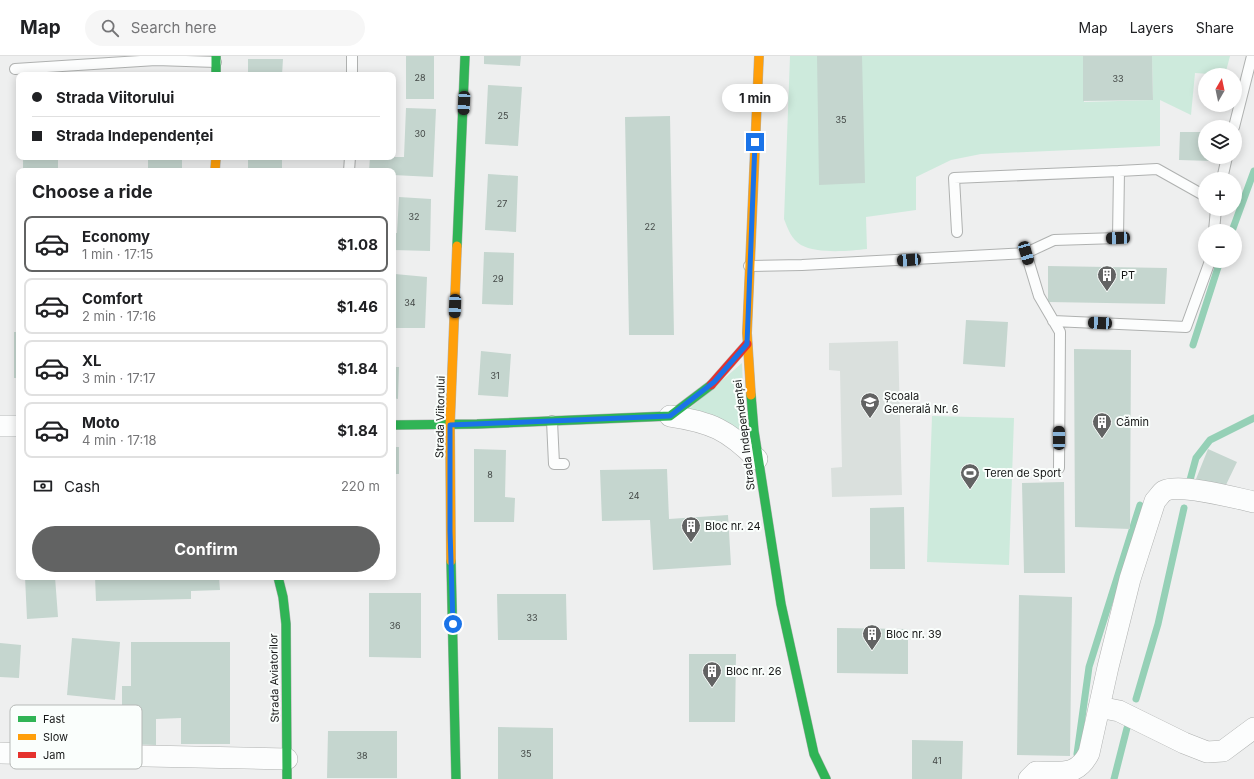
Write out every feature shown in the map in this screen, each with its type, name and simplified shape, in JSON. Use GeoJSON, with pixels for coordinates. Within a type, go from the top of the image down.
{"type":"FeatureCollection","features":[{"type":"Feature","properties":{"kind":"street","name":"Strada Viitorului"},"geometry":{"type":"LineString","coordinates":[[456,779],[450,531],[450,425],[466,56]]}},
{"type":"Feature","properties":{"kind":"street","name":"Strada Independenței"},"geometry":{"type":"LineString","coordinates":[[759,56],[749,266],[747,344],[757,459],[781,604],[805,718],[814,754],[826,779]]}},
{"type":"Feature","properties":{"kind":"street"},"geometry":{"type":"LineString","coordinates":[[216,59],[216,72]]}},
{"type":"Feature","properties":{"kind":"street"},"geometry":{"type":"LineString","coordinates":[[670,416],[714,382],[747,344]]}},
{"type":"Feature","properties":{"kind":"street"},"geometry":{"type":"LineString","coordinates":[[396,425],[450,425],[670,416],[698,420],[720,429],[740,442],[757,459]]}},
{"type":"Feature","properties":{"kind":"street"},"geometry":{"type":"LineString","coordinates":[[0,426],[16,426]]}},
{"type":"Feature","properties":{"kind":"street"},"geometry":{"type":"LineString","coordinates":[[1029,779],[1036,772],[1061,772],[1077,769],[1084,762],[1089,752],[1130,579],[1156,501],[1163,491],[1175,488],[1254,502]]}},
{"type":"Feature","properties":{"kind":"street","name":"Strada Aviatorilor"},"geometry":{"type":"LineString","coordinates":[[279,580],[283,597],[286,624],[287,769]]}},
{"type":"Feature","properties":{"kind":"street"},"geometry":{"type":"LineString","coordinates":[[1099,707],[1119,711],[1184,743],[1207,752],[1223,751],[1254,728]]}},
{"type":"Feature","properties":{"kind":"street"},"geometry":{"type":"LineString","coordinates":[[0,753],[10,754]]}},
{"type":"Feature","properties":{"kind":"street"},"geometry":{"type":"LineString","coordinates":[[142,761],[287,769]]}},
{"type":"Feature","properties":{"kind":"lane"},"geometry":{"type":"LineString","coordinates":[[352,56],[352,72]]}},
{"type":"Feature","properties":{"kind":"lane"},"geometry":{"type":"LineString","coordinates":[[1236,120],[1252,56]]}},
{"type":"Feature","properties":{"kind":"lane"},"geometry":{"type":"LineString","coordinates":[[15,69],[156,60],[216,59]]}},
{"type":"Feature","properties":{"kind":"lane"},"geometry":{"type":"LineString","coordinates":[[957,232],[954,178],[1157,169],[1198,192]]}},
{"type":"Feature","properties":{"kind":"lane"},"geometry":{"type":"LineString","coordinates":[[749,266],[802,265],[1026,253],[1054,240],[1118,238],[1119,171]]}},
{"type":"Feature","properties":{"kind":"lane"},"geometry":{"type":"LineString","coordinates":[[1026,253],[1039,296],[1052,321],[1060,332],[1059,468]]}},
{"type":"Feature","properties":{"kind":"lane"},"geometry":{"type":"LineString","coordinates":[[1052,321],[1186,327],[1207,268]]}},
{"type":"Feature","properties":{"kind":"lane"},"geometry":{"type":"LineString","coordinates":[[552,421],[554,464],[564,464]]}},
{"type":"Feature","properties":{"kind":"shaded area","name":"Școala Generală Nr. 6"},"geometry":{"type":"Polygon","coordinates":[[[898,341],[902,495],[832,497],[831,468],[842,467],[840,371],[829,370],[829,343],[898,341]]]}},
{"type":"Feature","properties":{"kind":"green space"},"geometry":{"type":"Polygon","coordinates":[[[790,56],[1083,56],[1084,102],[1153,100],[1152,56],[1230,56],[1227,68],[1198,68],[1198,73],[1195,73],[1191,115],[1160,100],[1160,146],[981,154],[951,160],[916,177],[916,210],[866,217],[867,249],[824,251],[808,248],[798,243],[792,237],[784,219],[790,56]]]}},
{"type":"Feature","properties":{"kind":"green space"},"geometry":{"type":"Polygon","coordinates":[[[742,363],[745,434],[689,409],[742,363]]]}},
{"type":"Feature","properties":{"kind":"green space","name":"Teren de Sport"},"geometry":{"type":"Polygon","coordinates":[[[932,416],[1014,418],[1009,565],[927,562],[932,416]]]}},
{"type":"Feature","properties":{"kind":"building"},"geometry":{"type":"Polygon","coordinates":[[[406,56],[434,56],[434,99],[406,99],[406,56]]]}},
{"type":"Feature","properties":{"kind":"building"},"geometry":{"type":"Polygon","coordinates":[[[484,56],[521,56],[520,66],[484,64],[484,56]]]}},
{"type":"Feature","properties":{"kind":"building"},"geometry":{"type":"Polygon","coordinates":[[[817,56],[862,56],[865,183],[819,185],[817,56]]]}},
{"type":"Feature","properties":{"kind":"building"},"geometry":{"type":"Polygon","coordinates":[[[1083,56],[1152,56],[1153,100],[1083,101],[1083,56]]]}},
{"type":"Feature","properties":{"kind":"building"},"geometry":{"type":"Polygon","coordinates":[[[248,59],[283,59],[282,72],[248,72],[248,59]]]}},
{"type":"Feature","properties":{"kind":"building"},"geometry":{"type":"Polygon","coordinates":[[[488,85],[522,87],[518,146],[485,144],[488,85]]]}},
{"type":"Feature","properties":{"kind":"building"},"geometry":{"type":"Polygon","coordinates":[[[406,108],[436,109],[433,177],[396,175],[396,168],[369,168],[370,160],[396,160],[396,157],[404,157],[406,108]]]}},
{"type":"Feature","properties":{"kind":"building"},"geometry":{"type":"Polygon","coordinates":[[[670,116],[674,335],[629,335],[625,117],[670,116]]]}},
{"type":"Feature","properties":{"kind":"building"},"geometry":{"type":"Polygon","coordinates":[[[1180,132],[1198,132],[1198,161],[1179,160],[1180,132]]]}},
{"type":"Feature","properties":{"kind":"building"},"geometry":{"type":"Polygon","coordinates":[[[23,160],[58,160],[58,168],[23,168],[23,160]]]}},
{"type":"Feature","properties":{"kind":"building"},"geometry":{"type":"Polygon","coordinates":[[[148,160],[182,160],[182,168],[148,168],[148,160]]]}},
{"type":"Feature","properties":{"kind":"building"},"geometry":{"type":"Polygon","coordinates":[[[248,160],[282,160],[282,168],[248,168],[248,160]]]}},
{"type":"Feature","properties":{"kind":"building"},"geometry":{"type":"Polygon","coordinates":[[[488,174],[518,176],[516,232],[485,230],[488,174]]]}},
{"type":"Feature","properties":{"kind":"building"},"geometry":{"type":"Polygon","coordinates":[[[399,197],[431,199],[430,251],[396,250],[399,197]]]}},
{"type":"Feature","properties":{"kind":"building"},"geometry":{"type":"Polygon","coordinates":[[[484,252],[514,253],[513,305],[482,304],[484,252]]]}},
{"type":"Feature","properties":{"kind":"building","name":"PT"},"geometry":{"type":"Polygon","coordinates":[[[1048,266],[1167,268],[1165,304],[1048,302],[1048,266]]]}},
{"type":"Feature","properties":{"kind":"building"},"geometry":{"type":"Polygon","coordinates":[[[396,274],[427,277],[425,328],[396,328],[396,274]]]}},
{"type":"Feature","properties":{"kind":"building"},"geometry":{"type":"Polygon","coordinates":[[[966,320],[1008,322],[1005,367],[963,364],[966,320]]]}},
{"type":"Feature","properties":{"kind":"building"},"geometry":{"type":"Polygon","coordinates":[[[14,332],[16,332],[16,378],[14,378],[14,332]]]}},
{"type":"Feature","properties":{"kind":"building","name":"Cămin"},"geometry":{"type":"Polygon","coordinates":[[[1074,349],[1131,350],[1130,529],[1075,527],[1074,349]]]}},
{"type":"Feature","properties":{"kind":"building"},"geometry":{"type":"Polygon","coordinates":[[[481,351],[511,354],[508,397],[478,395],[481,351]]]}},
{"type":"Feature","properties":{"kind":"building"},"geometry":{"type":"Polygon","coordinates":[[[396,367],[399,367],[398,399],[396,399],[396,367]]]}},
{"type":"Feature","properties":{"kind":"building"},"geometry":{"type":"Polygon","coordinates":[[[396,447],[399,447],[399,474],[396,474],[396,447]]]}},
{"type":"Feature","properties":{"kind":"building"},"geometry":{"type":"Polygon","coordinates":[[[474,449],[506,450],[505,497],[515,498],[514,522],[474,522],[474,449]]]}},
{"type":"Feature","properties":{"kind":"building"},"geometry":{"type":"Polygon","coordinates":[[[1208,449],[1237,462],[1224,489],[1196,479],[1208,449]]]}},
{"type":"Feature","properties":{"kind":"building"},"geometry":{"type":"Polygon","coordinates":[[[667,469],[669,519],[728,515],[731,565],[653,570],[650,520],[602,521],[600,470],[667,469]]]}},
{"type":"Feature","properties":{"kind":"building"},"geometry":{"type":"Polygon","coordinates":[[[1064,482],[1065,573],[1024,573],[1022,483],[1064,482]]]}},
{"type":"Feature","properties":{"kind":"building"},"geometry":{"type":"Polygon","coordinates":[[[904,507],[905,569],[870,569],[870,508],[904,507]]]}},
{"type":"Feature","properties":{"kind":"building"},"geometry":{"type":"Polygon","coordinates":[[[25,580],[55,580],[58,617],[27,619],[25,580]]]}},
{"type":"Feature","properties":{"kind":"building"},"geometry":{"type":"Polygon","coordinates":[[[95,580],[219,580],[220,590],[191,591],[191,599],[96,601],[95,580]]]}},
{"type":"Feature","properties":{"kind":"building"},"geometry":{"type":"Polygon","coordinates":[[[369,593],[421,593],[421,658],[369,657],[369,593]]]}},
{"type":"Feature","properties":{"kind":"building"},"geometry":{"type":"Polygon","coordinates":[[[497,594],[566,594],[567,640],[498,640],[497,594]]]}},
{"type":"Feature","properties":{"kind":"building"},"geometry":{"type":"Polygon","coordinates":[[[1019,595],[1072,597],[1070,756],[1017,755],[1019,595]]]}},
{"type":"Feature","properties":{"kind":"building","name":"Bloc nr. 39"},"geometry":{"type":"Polygon","coordinates":[[[837,628],[908,629],[908,674],[837,673],[837,628]]]}},
{"type":"Feature","properties":{"kind":"building"},"geometry":{"type":"Polygon","coordinates":[[[72,638],[120,642],[115,700],[67,695],[72,638]]]}},
{"type":"Feature","properties":{"kind":"building"},"geometry":{"type":"Polygon","coordinates":[[[131,642],[230,642],[230,744],[181,744],[181,718],[156,719],[156,745],[142,745],[142,705],[122,705],[122,686],[131,686],[131,642]]]}},
{"type":"Feature","properties":{"kind":"building"},"geometry":{"type":"Polygon","coordinates":[[[0,643],[21,645],[19,678],[0,677],[0,643]]]}},
{"type":"Feature","properties":{"kind":"building","name":"Bloc nr. 26"},"geometry":{"type":"Polygon","coordinates":[[[689,654],[736,654],[735,722],[689,722],[689,654]]]}},
{"type":"Feature","properties":{"kind":"building"},"geometry":{"type":"Polygon","coordinates":[[[498,727],[553,728],[553,779],[498,779],[498,727]]]}},
{"type":"Feature","properties":{"kind":"building"},"geometry":{"type":"Polygon","coordinates":[[[328,731],[397,731],[397,778],[327,778],[328,731]]]}},
{"type":"Feature","properties":{"kind":"building"},"geometry":{"type":"Polygon","coordinates":[[[912,740],[963,741],[962,779],[912,779],[912,740]]]}},
{"type":"Feature","properties":{"kind":"waterway"},"geometry":{"type":"LineString","coordinates":[[1235,224],[1254,171]]}},
{"type":"Feature","properties":{"kind":"waterway"},"geometry":{"type":"LineString","coordinates":[[1193,345],[1218,268]]}},
{"type":"Feature","properties":{"kind":"waterway"},"geometry":{"type":"LineString","coordinates":[[1190,480],[1196,458],[1210,440],[1254,418]]}},
{"type":"Feature","properties":{"kind":"waterway"},"geometry":{"type":"LineString","coordinates":[[1077,754],[1089,667],[1140,505]]}},
{"type":"Feature","properties":{"kind":"waterway"},"geometry":{"type":"LineString","coordinates":[[1136,699],[1158,624],[1184,508]]}},
{"type":"Feature","properties":{"kind":"waterway"},"geometry":{"type":"LineString","coordinates":[[1114,779],[1127,728]]}},
{"type":"Feature","properties":{"kind":"traffic: fast"},"geometry":{"type":"LineString","coordinates":[[216,56],[216,72]]}},
{"type":"Feature","properties":{"kind":"traffic: fast"},"geometry":{"type":"LineString","coordinates":[[457,246],[465,56]]}},
{"type":"Feature","properties":{"kind":"traffic: fast"},"geometry":{"type":"LineString","coordinates":[[396,425],[477,424],[670,416],[711,385]]}},
{"type":"Feature","properties":{"kind":"traffic: fast"},"geometry":{"type":"LineString","coordinates":[[751,395],[754,431],[781,604],[814,754],[826,779]]}},
{"type":"Feature","properties":{"kind":"traffic: fast"},"geometry":{"type":"LineString","coordinates":[[451,561],[456,779]]}},
{"type":"Feature","properties":{"kind":"traffic: fast"},"geometry":{"type":"LineString","coordinates":[[279,580],[283,597],[286,624],[287,779]]}},
{"type":"Feature","properties":{"kind":"traffic: slow"},"geometry":{"type":"LineString","coordinates":[[751,395],[747,333],[759,56]]}},
{"type":"Feature","properties":{"kind":"traffic: slow"},"geometry":{"type":"LineString","coordinates":[[215,168],[216,160]]}},
{"type":"Feature","properties":{"kind":"traffic: slow"},"geometry":{"type":"LineString","coordinates":[[451,561],[450,425],[457,246]]}},
{"type":"Feature","properties":{"kind":"traffic: jam"},"geometry":{"type":"LineString","coordinates":[[711,385],[747,344]]}},
{"type":"Feature","properties":{"kind":"place","name":"PT"},"geometry":{"type":"Point","coordinates":[1107,292]}},
{"type":"Feature","properties":{"kind":"place","name":"Școala Generală Nr. 6"},"geometry":{"type":"Point","coordinates":[870,419]}},
{"type":"Feature","properties":{"kind":"place","name":"Cămin"},"geometry":{"type":"Point","coordinates":[1102,439]}},
{"type":"Feature","properties":{"kind":"place","name":"Teren de Sport"},"geometry":{"type":"Point","coordinates":[970,490]}},
{"type":"Feature","properties":{"kind":"place","name":"Bloc nr. 24"},"geometry":{"type":"Point","coordinates":[691,543]}},
{"type":"Feature","properties":{"kind":"place","name":"Bloc nr. 39"},"geometry":{"type":"Point","coordinates":[872,651]}},
{"type":"Feature","properties":{"kind":"place","name":"Bloc nr. 26"},"geometry":{"type":"Point","coordinates":[712,688]}},
{"type":"Feature","properties":{"kind":"route"},"geometry":{"type":"LineString","coordinates":[[453,624],[450,531],[450,425],[670,416],[714,382],[747,344],[755,142]]}}]}
